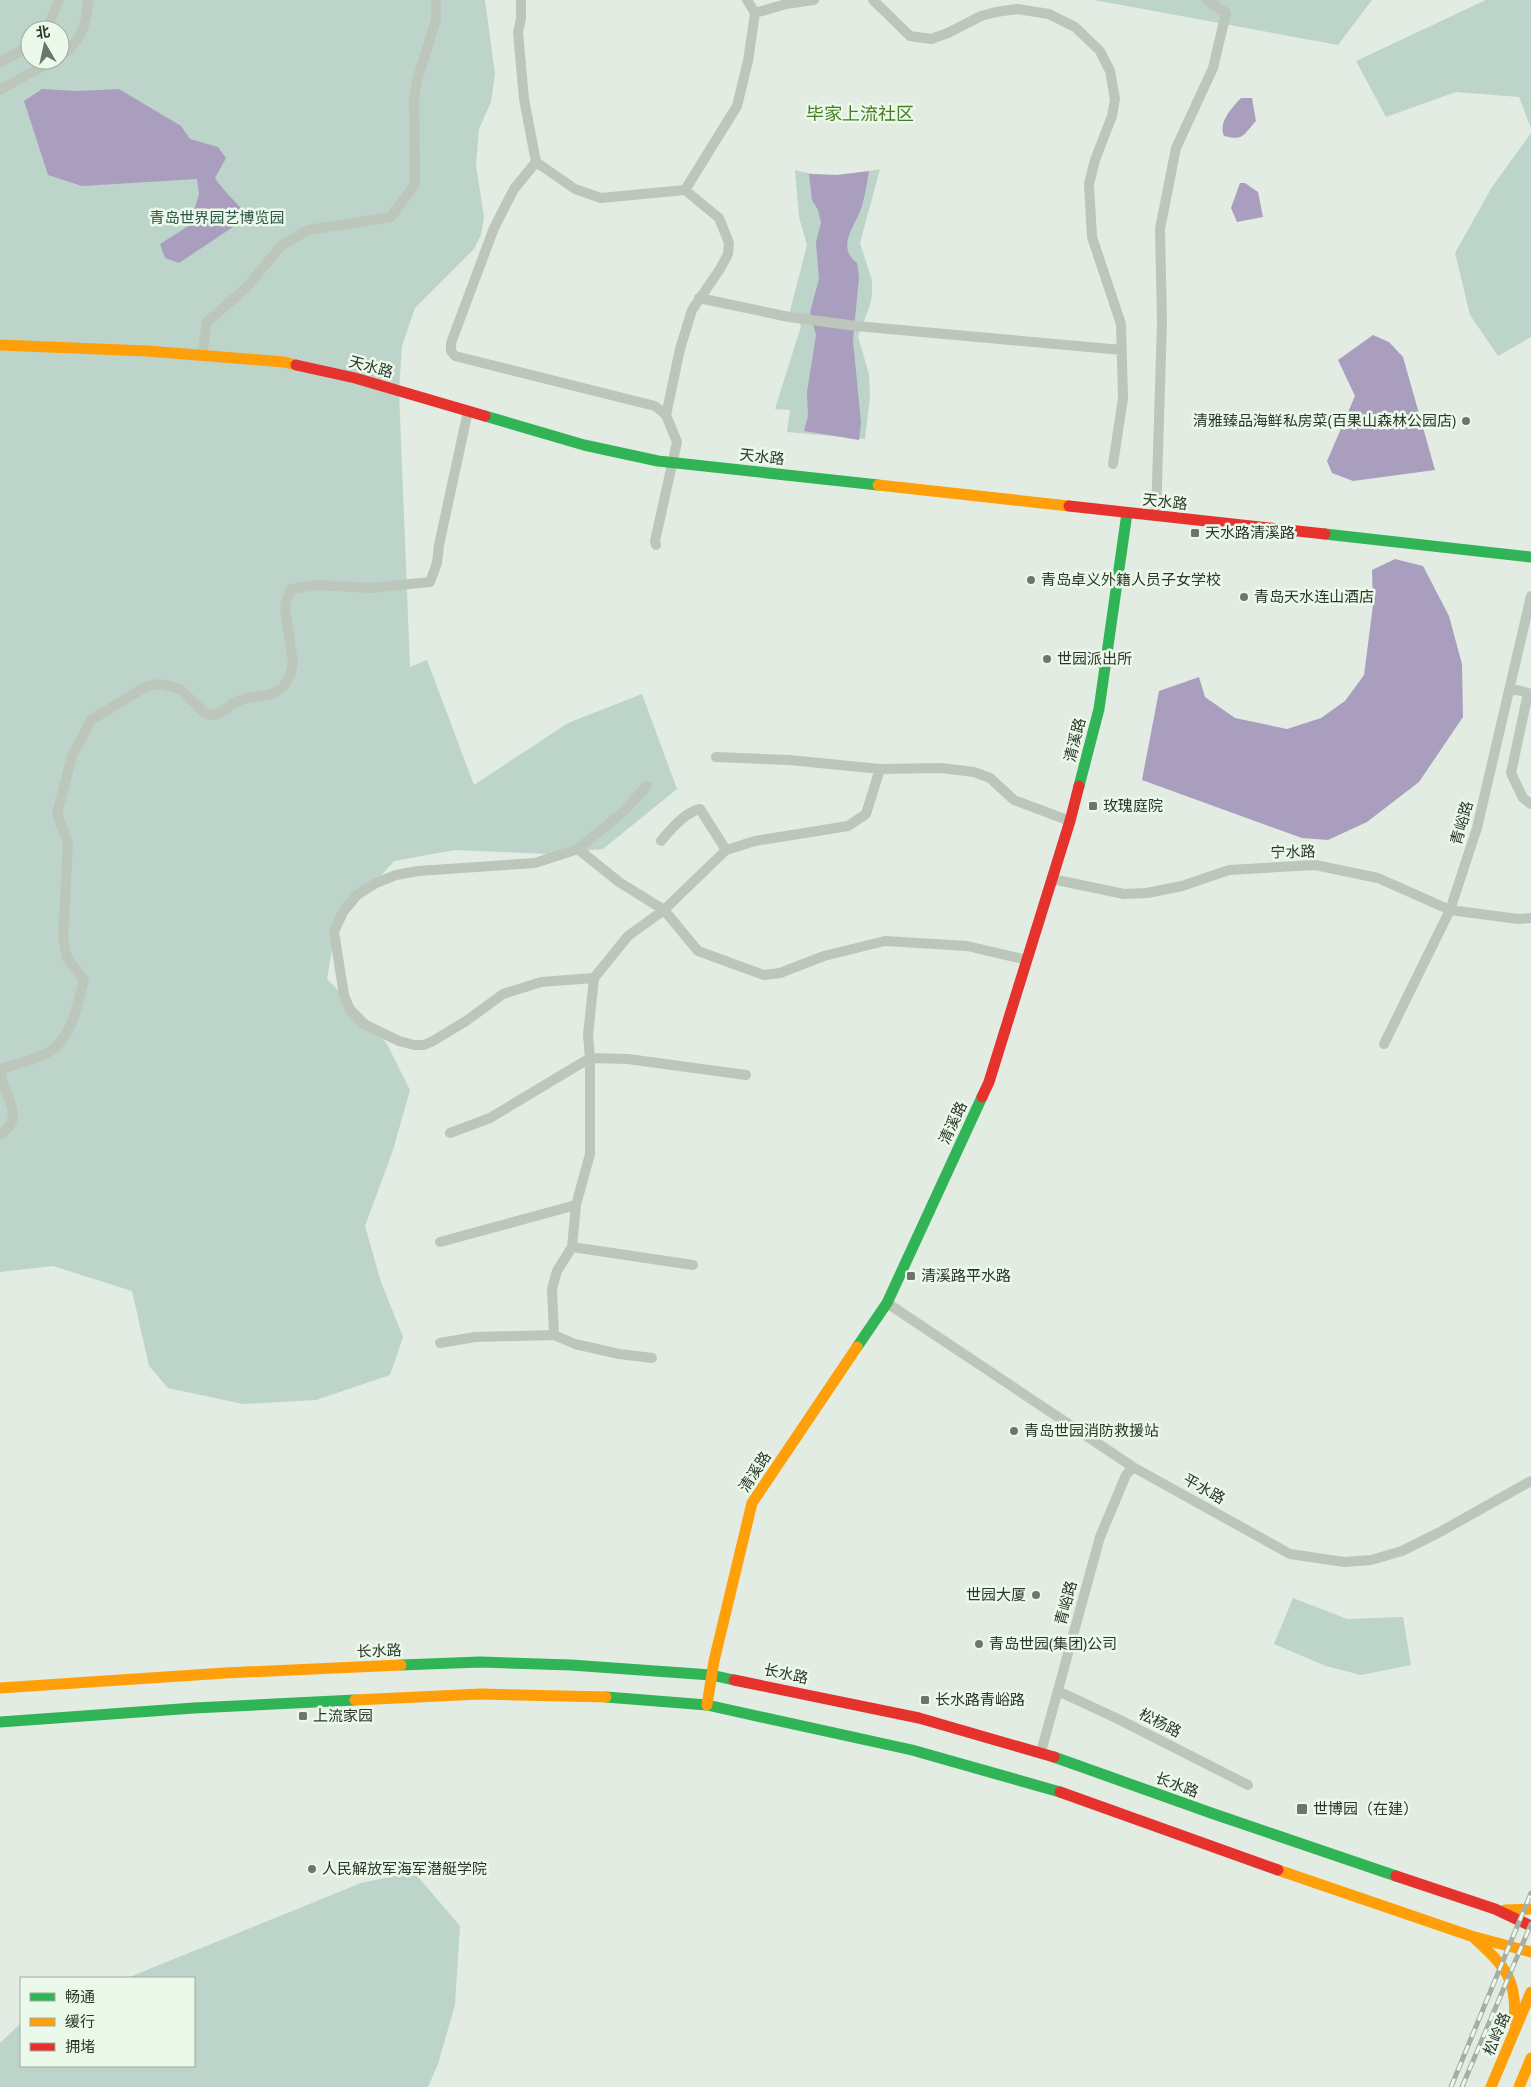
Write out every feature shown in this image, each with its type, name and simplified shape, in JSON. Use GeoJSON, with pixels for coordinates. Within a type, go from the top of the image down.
{"type":"FeatureCollection","features":[{"type":"Feature","properties":{"kind":"main road","name":"天水路"},"geometry":{"type":"LineString","coordinates":[[0,344],[148,351],[284,362],[355,378],[584,445],[673,462],[1531,557]]}},
{"type":"Feature","properties":{"kind":"main road","name":"清溪路"},"geometry":{"type":"LineString","coordinates":[[707,1705],[711,1676],[752,1503],[888,1303],[989,1082],[1070,821],[1099,709],[1127,512]]}},
{"type":"Feature","properties":{"kind":"main road","name":"长水路"},"geometry":{"type":"LineString","coordinates":[[0,1688],[225,1673],[480,1662],[580,1665],[711,1676],[920,1718],[1041,1752],[1223,1817],[1495,1909],[1531,1926]]}},
{"type":"Feature","properties":{"kind":"main road"},"geometry":{"type":"LineString","coordinates":[[0,1722],[194,1708],[481,1694],[632,1698],[707,1705],[912,1750],[1049,1788],[1196,1842],[1472,1936],[1531,1952]]}},
{"type":"Feature","properties":{"kind":"main road"},"geometry":{"type":"LineString","coordinates":[[1495,1909],[1524,1911],[1531,1909]]}},
{"type":"Feature","properties":{"kind":"main road"},"geometry":{"type":"LineString","coordinates":[[1472,1936],[1492,1954],[1513,1980],[1517,2003],[1512,2036]]}},
{"type":"Feature","properties":{"kind":"main road","name":"松岭路"},"geometry":{"type":"LineString","coordinates":[[1491,2087],[1531,1992]]}},
{"type":"Feature","properties":{"kind":"main road"},"geometry":{"type":"LineString","coordinates":[[1519,2087],[1531,2058]]}},
{"type":"Feature","properties":{"kind":"street"},"geometry":{"type":"LineString","coordinates":[[51,20],[60,0]]}},
{"type":"Feature","properties":{"kind":"street"},"geometry":{"type":"LineString","coordinates":[[70,50],[85,25],[88,0]]}},
{"type":"Feature","properties":{"kind":"street"},"geometry":{"type":"LineString","coordinates":[[202,355],[208,322],[247,287],[281,246],[308,230],[391,217],[416,184],[414,98],[418,77],[436,20],[436,0]]}},
{"type":"Feature","properties":{"kind":"street"},"geometry":{"type":"LineString","coordinates":[[521,0],[521,19],[518,32],[524,100],[536,162],[574,189],[600,198],[685,190],[719,218],[728,243],[728,254],[720,269],[692,310],[680,349],[666,415]]}},
{"type":"Feature","properties":{"kind":"street"},"geometry":{"type":"LineString","coordinates":[[685,190],[737,106],[748,61],[755,13],[747,0]]}},
{"type":"Feature","properties":{"kind":"street"},"geometry":{"type":"LineString","coordinates":[[755,13],[786,4],[814,0]]}},
{"type":"Feature","properties":{"kind":"street"},"geometry":{"type":"LineString","coordinates":[[873,0],[910,36],[932,39],[981,16],[1017,9],[1048,14],[1075,27],[1100,51],[1110,71],[1114,99],[1112,116],[1088,184],[1092,237],[1121,324],[1123,398],[1113,464]]}},
{"type":"Feature","properties":{"kind":"street"},"geometry":{"type":"LineString","coordinates":[[1156,516],[1162,322],[1160,229],[1176,148],[1213,68],[1226,12],[1207,0]]}},
{"type":"Feature","properties":{"kind":"street"},"geometry":{"type":"LineString","coordinates":[[0,62],[20,52]]}},
{"type":"Feature","properties":{"kind":"street"},"geometry":{"type":"LineString","coordinates":[[0,90],[35,70]]}},
{"type":"Feature","properties":{"kind":"street"},"geometry":{"type":"LineString","coordinates":[[536,162],[514,188],[494,228],[451,344],[451,351],[455,356],[655,406],[666,415],[677,442],[655,541],[656,546]]}},
{"type":"Feature","properties":{"kind":"street"},"geometry":{"type":"LineString","coordinates":[[699,298],[789,317],[856,326],[1122,350]]}},
{"type":"Feature","properties":{"kind":"street"},"geometry":{"type":"LineString","coordinates":[[0,1135],[10,1126],[13,1120],[12,1108],[0,1075],[1,1069],[48,1053],[59,1045],[67,1034],[73,1019],[84,980],[67,958],[64,939],[68,843],[57,814],[72,756],[91,720],[147,686],[160,684],[180,689],[205,713],[211,715],[220,713],[235,702],[272,694],[283,687],[290,676],[293,663],[285,609],[291,590],[316,586],[371,588],[430,582],[437,563],[439,545],[468,411]]}},
{"type":"Feature","properties":{"kind":"street","name":"青峪路"},"geometry":{"type":"LineString","coordinates":[[1384,1044],[1450,910],[1477,828],[1531,596]]}},
{"type":"Feature","properties":{"kind":"street"},"geometry":{"type":"LineString","coordinates":[[1510,688],[1528,693],[1511,773],[1523,798],[1531,804]]}},
{"type":"Feature","properties":{"kind":"street"},"geometry":{"type":"LineString","coordinates":[[716,757],[789,760],[880,769],[941,768],[974,772],[990,778],[1014,800],[1070,821]]}},
{"type":"Feature","properties":{"kind":"street"},"geometry":{"type":"LineString","coordinates":[[554,1335],[552,1289],[557,1271],[572,1248],[576,1205],[590,1154],[590,1058],[588,1035],[594,978],[628,936],[664,910],[726,850],[755,841],[848,826],[866,814],[880,769]]}},
{"type":"Feature","properties":{"kind":"street"},"geometry":{"type":"LineString","coordinates":[[594,978],[541,982],[503,994],[433,1042],[424,1045],[414,1045],[399,1041],[362,1023],[350,1010],[344,995],[334,932],[343,912],[358,895],[376,883],[396,875],[418,871],[535,863],[578,849],[622,813],[647,786]]}},
{"type":"Feature","properties":{"kind":"street"},"geometry":{"type":"LineString","coordinates":[[660,841],[694,810],[700,809],[726,850]]}},
{"type":"Feature","properties":{"kind":"street"},"geometry":{"type":"LineString","coordinates":[[578,849],[619,882],[664,910],[698,951],[764,975],[780,973],[824,956],[884,941],[967,946],[1027,960]]}},
{"type":"Feature","properties":{"kind":"street","name":"宁水路"},"geometry":{"type":"LineString","coordinates":[[1052,879],[1124,894],[1147,893],[1182,886],[1229,870],[1315,865],[1378,878],[1450,910],[1518,919],[1531,918]]}},
{"type":"Feature","properties":{"kind":"street"},"geometry":{"type":"LineString","coordinates":[[450,1133],[490,1118],[590,1058],[628,1059],[746,1075]]}},
{"type":"Feature","properties":{"kind":"street"},"geometry":{"type":"LineString","coordinates":[[440,1242],[576,1205]]}},
{"type":"Feature","properties":{"kind":"street"},"geometry":{"type":"LineString","coordinates":[[572,1248],[693,1265]]}},
{"type":"Feature","properties":{"kind":"street","name":"平水路"},"geometry":{"type":"LineString","coordinates":[[888,1303],[1133,1467],[1290,1554],[1344,1562],[1371,1560],[1402,1551],[1531,1481]]}},
{"type":"Feature","properties":{"kind":"street"},"geometry":{"type":"LineString","coordinates":[[440,1343],[475,1337],[554,1335],[575,1344],[652,1358]]}},
{"type":"Feature","properties":{"kind":"street","name":"青峪路"},"geometry":{"type":"LineString","coordinates":[[1041,1752],[1100,1537],[1126,1475],[1133,1467]]}},
{"type":"Feature","properties":{"kind":"street","name":"松杨路"},"geometry":{"type":"LineString","coordinates":[[1058,1691],[1118,1719],[1248,1785]]}},
{"type":"Feature","properties":{"kind":"green space","name":"青岛世界园艺博览园"},"geometry":{"type":"Polygon","coordinates":[[[0,0],[485,0],[495,74],[491,102],[479,129],[476,165],[484,217],[481,235],[474,249],[415,308],[402,346],[399,391],[410,667],[427,660],[474,785],[568,723],[642,694],[677,789],[603,849],[549,854],[455,850],[394,861],[336,926],[327,979],[375,1027],[388,1046],[410,1090],[393,1150],[365,1226],[381,1282],[403,1337],[390,1375],[316,1400],[243,1404],[168,1388],[149,1366],[132,1291],[53,1266],[0,1272],[0,0]]]}},
{"type":"Feature","properties":{"kind":"green space"},"geometry":{"type":"Polygon","coordinates":[[[1094,0],[1372,0],[1338,45],[1094,0]]]}},
{"type":"Feature","properties":{"kind":"green space"},"geometry":{"type":"Polygon","coordinates":[[[1486,0],[1531,0],[1531,128],[1519,97],[1456,92],[1386,117],[1356,61],[1486,0]]]}},
{"type":"Feature","properties":{"kind":"green space"},"geometry":{"type":"Polygon","coordinates":[[[1531,133],[1531,337],[1498,356],[1470,315],[1455,253],[1492,187],[1531,133]]]}},
{"type":"Feature","properties":{"kind":"green space"},"geometry":{"type":"Polygon","coordinates":[[[880,169],[860,243],[872,280],[872,296],[869,308],[858,336],[869,374],[870,397],[865,439],[787,432],[790,410],[775,409],[801,326],[790,311],[807,245],[799,217],[795,170],[816,174],[838,175],[880,169]]]}},
{"type":"Feature","properties":{"kind":"green space"},"geometry":{"type":"Polygon","coordinates":[[[1293,1598],[1347,1619],[1403,1617],[1411,1665],[1361,1675],[1326,1666],[1274,1644],[1293,1598]]]}},
{"type":"Feature","properties":{"kind":"green space"},"geometry":{"type":"Polygon","coordinates":[[[414,1872],[460,1926],[455,2005],[438,2064],[428,2087],[0,2087],[0,2043],[20,2024],[20,2067],[195,2067],[195,1977],[129,1977],[361,1883],[414,1872]]]}},
{"type":"Feature","properties":{"kind":"shaded area"},"geometry":{"type":"Polygon","coordinates":[[[42,89],[76,91],[119,89],[181,126],[190,139],[218,147],[226,158],[215,178],[248,217],[179,263],[165,258],[160,244],[190,225],[199,194],[197,179],[82,186],[48,175],[24,101],[42,89]]]}},
{"type":"Feature","properties":{"kind":"shaded area"},"geometry":{"type":"Polygon","coordinates":[[[1241,98],[1252,98],[1256,121],[1243,136],[1236,138],[1224,136],[1224,121],[1241,98]]]}},
{"type":"Feature","properties":{"kind":"shaded area"},"geometry":{"type":"Polygon","coordinates":[[[869,171],[862,206],[847,243],[851,256],[857,263],[859,277],[853,340],[861,423],[859,440],[804,431],[808,416],[807,392],[816,335],[810,312],[819,279],[816,242],[821,223],[818,210],[812,200],[809,174],[837,175],[869,171]]]}},
{"type":"Feature","properties":{"kind":"shaded area"},"geometry":{"type":"Polygon","coordinates":[[[1240,183],[1245,183],[1258,192],[1263,217],[1237,222],[1231,208],[1240,183]]]}},
{"type":"Feature","properties":{"kind":"shaded area"},"geometry":{"type":"Polygon","coordinates":[[[1373,335],[1389,342],[1403,357],[1435,470],[1353,481],[1332,473],[1327,461],[1355,396],[1338,360],[1373,335]]]}},
{"type":"Feature","properties":{"kind":"shaded area"},"geometry":{"type":"Polygon","coordinates":[[[1395,559],[1423,566],[1449,616],[1462,664],[1463,717],[1419,782],[1367,822],[1328,840],[1302,838],[1142,780],[1159,691],[1199,677],[1205,697],[1235,718],[1287,729],[1321,718],[1345,701],[1364,675],[1373,605],[1372,570],[1395,559]]]}},
{"type":"Feature","properties":{"kind":"railway"},"geometry":{"type":"LineString","coordinates":[[1451,2087],[1531,1893]]}},
{"type":"Feature","properties":{"kind":"railway"},"geometry":{"type":"LineString","coordinates":[[1462,2087],[1531,1924]]}},
{"type":"Feature","properties":{"kind":"traffic: fast"},"geometry":{"type":"LineString","coordinates":[[485,416],[584,445],[658,461],[878,485]]}},
{"type":"Feature","properties":{"kind":"traffic: fast"},"geometry":{"type":"LineString","coordinates":[[1079,786],[1099,709],[1127,513]]}},
{"type":"Feature","properties":{"kind":"traffic: fast"},"geometry":{"type":"LineString","coordinates":[[1325,534],[1531,557]]}},
{"type":"Feature","properties":{"kind":"traffic: fast"},"geometry":{"type":"LineString","coordinates":[[857,1347],[887,1303],[982,1097]]}},
{"type":"Feature","properties":{"kind":"traffic: fast"},"geometry":{"type":"LineString","coordinates":[[401,1665],[480,1662],[571,1665],[711,1675],[734,1680]]}},
{"type":"Feature","properties":{"kind":"traffic: fast"},"geometry":{"type":"LineString","coordinates":[[606,1697],[707,1705],[912,1750],[1060,1792]]}},
{"type":"Feature","properties":{"kind":"traffic: fast"},"geometry":{"type":"LineString","coordinates":[[0,1722],[194,1708],[355,1700]]}},
{"type":"Feature","properties":{"kind":"traffic: fast"},"geometry":{"type":"LineString","coordinates":[[1054,1757],[1396,1876]]}},
{"type":"Feature","properties":{"kind":"traffic: slow"},"geometry":{"type":"LineString","coordinates":[[0,345],[147,351],[284,362],[296,365]]}},
{"type":"Feature","properties":{"kind":"traffic: slow"},"geometry":{"type":"LineString","coordinates":[[878,485],[1069,506]]}},
{"type":"Feature","properties":{"kind":"traffic: slow"},"geometry":{"type":"LineString","coordinates":[[707,1705],[714,1661],[752,1503],[857,1347]]}},
{"type":"Feature","properties":{"kind":"traffic: slow"},"geometry":{"type":"LineString","coordinates":[[0,1688],[225,1673],[401,1665]]}},
{"type":"Feature","properties":{"kind":"traffic: slow"},"geometry":{"type":"LineString","coordinates":[[355,1700],[481,1694],[606,1697]]}},
{"type":"Feature","properties":{"kind":"traffic: slow"},"geometry":{"type":"LineString","coordinates":[[1278,1870],[1471,1936],[1531,1952]]}},
{"type":"Feature","properties":{"kind":"traffic: slow"},"geometry":{"type":"LineString","coordinates":[[1505,1910],[1531,1909]]}},
{"type":"Feature","properties":{"kind":"traffic: slow"},"geometry":{"type":"LineString","coordinates":[[1475,1939],[1494,1957],[1507,1975],[1514,1995],[1514,2022]]}},
{"type":"Feature","properties":{"kind":"traffic: slow"},"geometry":{"type":"LineString","coordinates":[[1491,2087],[1531,1992]]}},
{"type":"Feature","properties":{"kind":"traffic: slow"},"geometry":{"type":"LineString","coordinates":[[1519,2087],[1531,2058]]}},
{"type":"Feature","properties":{"kind":"traffic: jam"},"geometry":{"type":"LineString","coordinates":[[296,365],[355,378],[485,416]]}},
{"type":"Feature","properties":{"kind":"traffic: jam"},"geometry":{"type":"LineString","coordinates":[[1069,506],[1325,534]]}},
{"type":"Feature","properties":{"kind":"traffic: jam"},"geometry":{"type":"LineString","coordinates":[[982,1097],[989,1082],[1070,821],[1079,786]]}},
{"type":"Feature","properties":{"kind":"traffic: jam"},"geometry":{"type":"LineString","coordinates":[[734,1680],[919,1718],[1054,1757]]}},
{"type":"Feature","properties":{"kind":"traffic: jam"},"geometry":{"type":"LineString","coordinates":[[1060,1792],[1278,1870]]}},
{"type":"Feature","properties":{"kind":"traffic: jam"},"geometry":{"type":"LineString","coordinates":[[1396,1876],[1495,1909],[1531,1926]]}},
{"type":"Feature","properties":{"kind":"place","name":"清雅臻品海鲜私房菜(百果山森林公园店)"},"geometry":{"type":"Point","coordinates":[1466,421]}},
{"type":"Feature","properties":{"kind":"place","name":"天水路清溪路"},"geometry":{"type":"Point","coordinates":[1195,533]}},
{"type":"Feature","properties":{"kind":"place","name":"青岛卓义外籍人员子女学校"},"geometry":{"type":"Point","coordinates":[1031,580]}},
{"type":"Feature","properties":{"kind":"place","name":"青岛天水连山酒店"},"geometry":{"type":"Point","coordinates":[1244,597]}},
{"type":"Feature","properties":{"kind":"place","name":"世园派出所"},"geometry":{"type":"Point","coordinates":[1047,659]}},
{"type":"Feature","properties":{"kind":"place","name":"玫瑰庭院"},"geometry":{"type":"Point","coordinates":[1093,806]}},
{"type":"Feature","properties":{"kind":"place","name":"清溪路平水路"},"geometry":{"type":"Point","coordinates":[911,1276]}},
{"type":"Feature","properties":{"kind":"place","name":"青岛世园消防救援站"},"geometry":{"type":"Point","coordinates":[1014,1431]}},
{"type":"Feature","properties":{"kind":"place","name":"世园大厦"},"geometry":{"type":"Point","coordinates":[1036,1595]}},
{"type":"Feature","properties":{"kind":"place","name":"青岛世园(集团)公司"},"geometry":{"type":"Point","coordinates":[979,1644]}},
{"type":"Feature","properties":{"kind":"place","name":"长水路青峪路"},"geometry":{"type":"Point","coordinates":[925,1700]}},
{"type":"Feature","properties":{"kind":"place","name":"上流家园"},"geometry":{"type":"Point","coordinates":[303,1716]}},
{"type":"Feature","properties":{"kind":"place","name":"世博园（在建）"},"geometry":{"type":"Point","coordinates":[1302,1809]}},
{"type":"Feature","properties":{"kind":"place","name":"人民解放军海军潜艇学院"},"geometry":{"type":"Point","coordinates":[312,1869]}},
{"type":"Feature","properties":{"kind":"district","name":"毕家上流社区"},"geometry":{"type":"Point","coordinates":[860,114]}}]}
